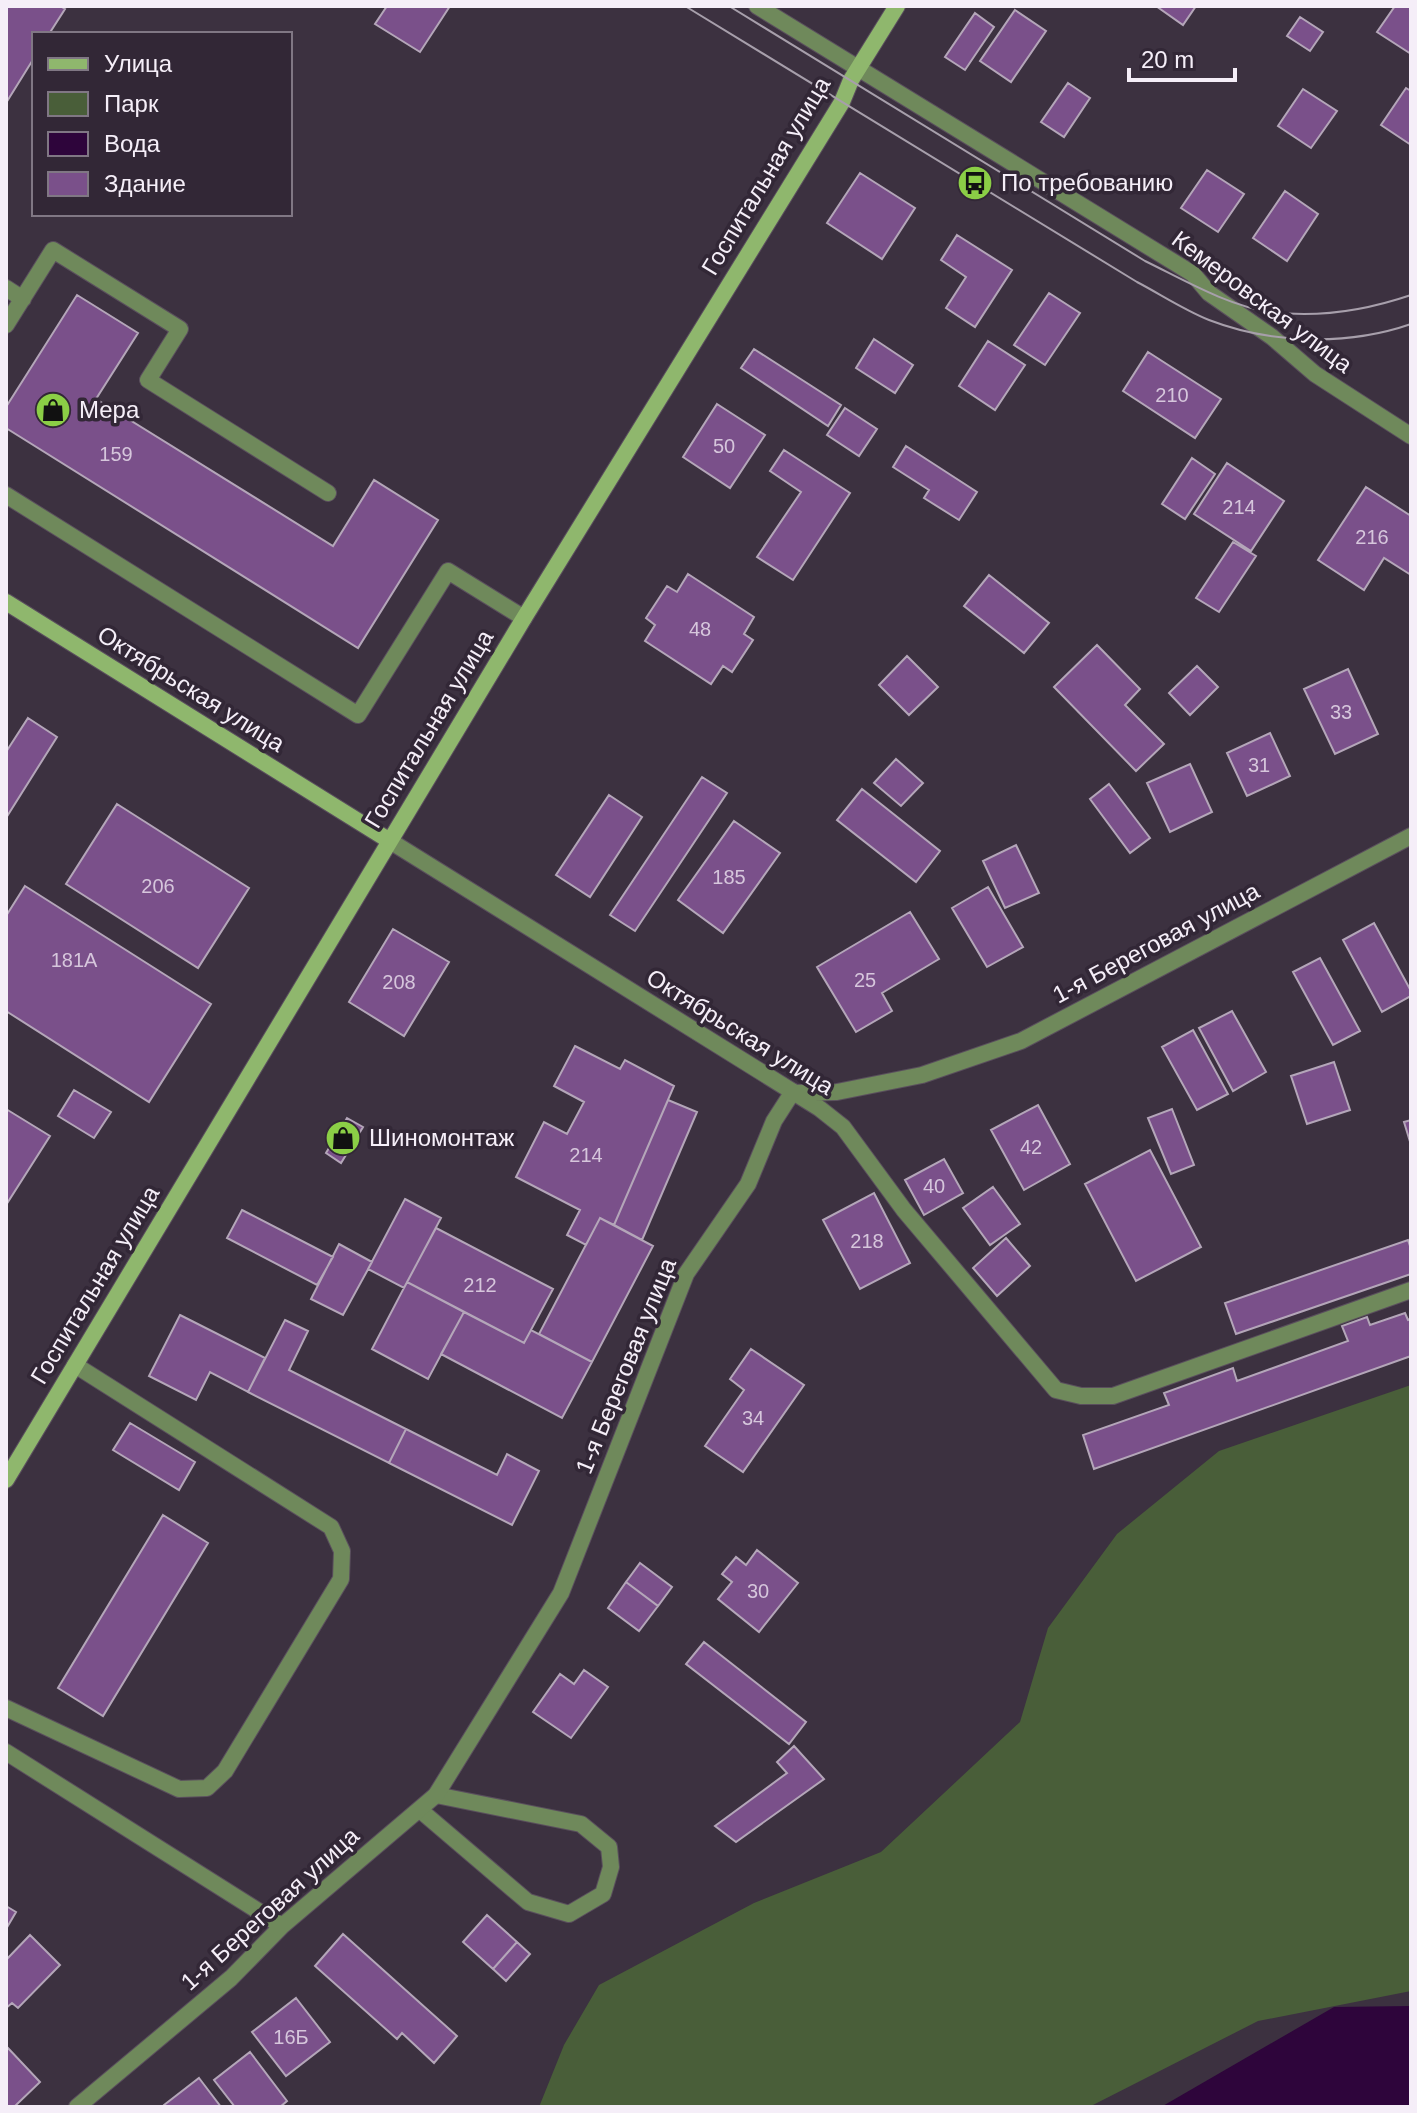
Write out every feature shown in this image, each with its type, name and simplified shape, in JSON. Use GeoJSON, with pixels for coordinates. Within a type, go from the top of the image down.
{"type":"FeatureCollection","features":[{"type":"Feature","properties":{"kind":"main road","name":"Госпитальная улица"},"geometry":{"type":"LineString","coordinates":[[6,1480],[524,618],[834,115],[897,6]]}},
{"type":"Feature","properties":{"kind":"main road","name":"Октябрьская улица"},"geometry":{"type":"LineString","coordinates":[[6,602],[390,841]]}},
{"type":"Feature","properties":{"kind":"street","name":"Кемеровская улица"},"geometry":{"type":"LineString","coordinates":[[757,6],[1193,274],[1209,293],[1272,337],[1315,374],[1411,436]]}},
{"type":"Feature","properties":{"kind":"street"},"geometry":{"type":"LineString","coordinates":[[6,325],[53,250],[180,329],[148,380],[328,493]]}},
{"type":"Feature","properties":{"kind":"street"},"geometry":{"type":"LineString","coordinates":[[6,288],[23,299]]}},
{"type":"Feature","properties":{"kind":"street"},"geometry":{"type":"LineString","coordinates":[[6,495],[358,715],[448,571],[524,618]]}},
{"type":"Feature","properties":{"kind":"street","name":"1-я Береговая улица"},"geometry":{"type":"LineString","coordinates":[[77,2107],[231,1978],[282,1926],[436,1795],[561,1593],[686,1274],[748,1184],[774,1121],[792,1093],[837,1092],[922,1075],[1021,1041],[1411,836]]}},
{"type":"Feature","properties":{"kind":"street","name":"Октябрьская улица"},"geometry":{"type":"LineString","coordinates":[[390,841],[819,1108],[843,1127],[904,1210],[1056,1390],[1081,1396],[1113,1396],[1411,1290]]}},
{"type":"Feature","properties":{"kind":"street"},"geometry":{"type":"LineString","coordinates":[[6,1708],[179,1789],[207,1788],[225,1771],[341,1579],[342,1551],[331,1527],[75,1365]]}},
{"type":"Feature","properties":{"kind":"street"},"geometry":{"type":"LineString","coordinates":[[6,1752],[282,1926]]}},
{"type":"Feature","properties":{"kind":"street"},"geometry":{"type":"LineString","coordinates":[[420,1810],[528,1902],[569,1914],[603,1894],[611,1867],[609,1847],[581,1824],[436,1795]]}},
{"type":"Feature","properties":{"kind":"green space"},"geometry":{"type":"Polygon","coordinates":[[[1411,1385],[1411,1991],[1258,2021],[1089,2107],[539,2107],[564,2045],[599,1985],[754,1903],[881,1852],[1020,1722],[1048,1628],[1117,1534],[1219,1451],[1411,1385]]]}},
{"type":"Feature","properties":{"kind":"water"},"geometry":{"type":"Polygon","coordinates":[[[1411,2006],[1411,2107],[1161,2107],[1334,2007],[1411,2006]]]}},
{"type":"Feature","properties":{"kind":"building"},"geometry":{"type":"Polygon","coordinates":[[[6,6],[60,6],[65,9],[50,32],[32,32],[32,61],[6,103],[6,6]]]}},
{"type":"Feature","properties":{"kind":"building"},"geometry":{"type":"Polygon","coordinates":[[[387,6],[450,6],[420,52],[375,24],[387,6]]]}},
{"type":"Feature","properties":{"kind":"building"},"geometry":{"type":"Polygon","coordinates":[[[1156,6],[1196,6],[1183,25],[1156,6]]]}},
{"type":"Feature","properties":{"kind":"building"},"geometry":{"type":"Polygon","coordinates":[[[1395,6],[1411,6],[1411,54],[1377,32],[1395,6]]]}},
{"type":"Feature","properties":{"kind":"building"},"geometry":{"type":"Polygon","coordinates":[[[1015,10],[1046,31],[1011,82],[980,61],[1015,10]]]}},
{"type":"Feature","properties":{"kind":"building"},"geometry":{"type":"Polygon","coordinates":[[[975,13],[994,27],[965,70],[945,57],[975,13]]]}},
{"type":"Feature","properties":{"kind":"building"},"geometry":{"type":"Polygon","coordinates":[[[1300,17],[1323,32],[1310,51],[1287,36],[1300,17]]]}},
{"type":"Feature","properties":{"kind":"building"},"geometry":{"type":"Polygon","coordinates":[[[1068,83],[1090,98],[1064,137],[1041,122],[1068,83]]]}},
{"type":"Feature","properties":{"kind":"building"},"geometry":{"type":"Polygon","coordinates":[[[1406,88],[1411,91],[1411,145],[1381,125],[1406,88]]]}},
{"type":"Feature","properties":{"kind":"building"},"geometry":{"type":"Polygon","coordinates":[[[1303,89],[1337,111],[1311,148],[1278,126],[1303,89]]]}},
{"type":"Feature","properties":{"kind":"building"},"geometry":{"type":"Polygon","coordinates":[[[1207,170],[1244,194],[1218,232],[1181,208],[1207,170]]]}},
{"type":"Feature","properties":{"kind":"building"},"geometry":{"type":"Polygon","coordinates":[[[860,173],[915,208],[882,259],[827,223],[860,173]]]}},
{"type":"Feature","properties":{"kind":"building"},"geometry":{"type":"Polygon","coordinates":[[[1285,191],[1318,214],[1287,261],[1253,238],[1285,191]]]}},
{"type":"Feature","properties":{"kind":"building"},"geometry":{"type":"Polygon","coordinates":[[[957,235],[1012,270],[975,327],[946,308],[966,277],[941,260],[957,235]]]}},
{"type":"Feature","properties":{"kind":"building"},"geometry":{"type":"Polygon","coordinates":[[[1049,293],[1080,313],[1045,365],[1014,345],[1049,293]]]}},
{"type":"Feature","properties":{"kind":"building"},"geometry":{"type":"Polygon","coordinates":[[[77,295],[138,333],[96,399],[333,546],[374,480],[438,520],[358,648],[6,428],[6,407],[77,295]]]}},
{"type":"Feature","properties":{"kind":"building"},"geometry":{"type":"Polygon","coordinates":[[[874,339],[913,365],[895,393],[856,368],[874,339]]]}},
{"type":"Feature","properties":{"kind":"building"},"geometry":{"type":"Polygon","coordinates":[[[988,341],[1025,365],[995,410],[959,386],[988,341]]]}},
{"type":"Feature","properties":{"kind":"building"},"geometry":{"type":"Polygon","coordinates":[[[754,349],[841,405],[828,426],[741,368],[754,349]]]}},
{"type":"Feature","properties":{"kind":"building"},"geometry":{"type":"Polygon","coordinates":[[[1148,352],[1221,399],[1195,438],[1123,391],[1148,352]]]}},
{"type":"Feature","properties":{"kind":"building"},"geometry":{"type":"Polygon","coordinates":[[[717,404],[765,435],[730,488],[683,457],[717,404]]]}},
{"type":"Feature","properties":{"kind":"building"},"geometry":{"type":"Polygon","coordinates":[[[845,408],[877,429],[859,456],[827,435],[845,408]]]}},
{"type":"Feature","properties":{"kind":"building"},"geometry":{"type":"Polygon","coordinates":[[[906,446],[977,492],[959,520],[924,498],[929,490],[893,467],[906,446]]]}},
{"type":"Feature","properties":{"kind":"building"},"geometry":{"type":"Polygon","coordinates":[[[784,450],[850,493],[793,580],[757,557],[801,492],[770,471],[784,450]]]}},
{"type":"Feature","properties":{"kind":"building"},"geometry":{"type":"Polygon","coordinates":[[[1192,458],[1215,474],[1185,519],[1162,504],[1192,458]]]}},
{"type":"Feature","properties":{"kind":"building"},"geometry":{"type":"Polygon","coordinates":[[[1227,463],[1284,501],[1251,551],[1194,514],[1227,463]]]}},
{"type":"Feature","properties":{"kind":"building"},"geometry":{"type":"Polygon","coordinates":[[[1366,487],[1411,516],[1411,575],[1384,558],[1364,590],[1318,560],[1366,487]]]}},
{"type":"Feature","properties":{"kind":"building"},"geometry":{"type":"Polygon","coordinates":[[[1233,542],[1256,556],[1219,612],[1196,598],[1233,542]]]}},
{"type":"Feature","properties":{"kind":"building"},"geometry":{"type":"Polygon","coordinates":[[[688,574],[754,617],[744,634],[753,640],[732,672],[723,666],[711,684],[645,641],[655,625],[646,618],[667,586],[677,592],[688,574]]]}},
{"type":"Feature","properties":{"kind":"building"},"geometry":{"type":"Polygon","coordinates":[[[989,575],[1049,623],[1024,653],[964,606],[989,575]]]}},
{"type":"Feature","properties":{"kind":"building"},"geometry":{"type":"Polygon","coordinates":[[[1097,645],[1140,689],[1125,705],[1164,744],[1136,771],[1054,687],[1097,645]]]}},
{"type":"Feature","properties":{"kind":"building"},"geometry":{"type":"Polygon","coordinates":[[[907,656],[938,687],[909,715],[879,685],[907,656]]]}},
{"type":"Feature","properties":{"kind":"building"},"geometry":{"type":"Polygon","coordinates":[[[1197,666],[1218,687],[1190,715],[1169,693],[1197,666]]]}},
{"type":"Feature","properties":{"kind":"building"},"geometry":{"type":"Polygon","coordinates":[[[1348,669],[1378,734],[1335,754],[1304,689],[1348,669]]]}},
{"type":"Feature","properties":{"kind":"building"},"geometry":{"type":"Polygon","coordinates":[[[28,718],[57,737],[6,818],[6,752],[28,718]]]}},
{"type":"Feature","properties":{"kind":"building"},"geometry":{"type":"Polygon","coordinates":[[[1270,733],[1290,776],[1247,796],[1227,753],[1270,733]]]}},
{"type":"Feature","properties":{"kind":"building"},"geometry":{"type":"Polygon","coordinates":[[[896,759],[923,783],[901,806],[874,783],[896,759]]]}},
{"type":"Feature","properties":{"kind":"building"},"geometry":{"type":"Polygon","coordinates":[[[1190,764],[1212,812],[1170,832],[1147,783],[1190,764]]]}},
{"type":"Feature","properties":{"kind":"building"},"geometry":{"type":"Polygon","coordinates":[[[702,777],[727,793],[635,931],[610,915],[702,777]]]}},
{"type":"Feature","properties":{"kind":"building"},"geometry":{"type":"Polygon","coordinates":[[[1109,784],[1150,838],[1130,853],[1090,799],[1109,784]]]}},
{"type":"Feature","properties":{"kind":"building"},"geometry":{"type":"Polygon","coordinates":[[[862,789],[940,851],[916,882],[837,820],[862,789]]]}},
{"type":"Feature","properties":{"kind":"building"},"geometry":{"type":"Polygon","coordinates":[[[609,795],[642,817],[590,897],[556,875],[609,795]]]}},
{"type":"Feature","properties":{"kind":"building"},"geometry":{"type":"Polygon","coordinates":[[[117,804],[249,888],[198,968],[66,884],[117,804]]]}},
{"type":"Feature","properties":{"kind":"building"},"geometry":{"type":"Polygon","coordinates":[[[734,821],[780,853],[723,933],[678,900],[734,821]]]}},
{"type":"Feature","properties":{"kind":"building"},"geometry":{"type":"Polygon","coordinates":[[[1016,845],[1039,893],[1005,908],[983,861],[1016,845]]]}},
{"type":"Feature","properties":{"kind":"building"},"geometry":{"type":"Polygon","coordinates":[[[25,886],[211,1004],[149,1102],[6,1011],[6,916],[25,886]]]}},
{"type":"Feature","properties":{"kind":"building"},"geometry":{"type":"Polygon","coordinates":[[[988,887],[1023,947],[987,967],[952,908],[988,887]]]}},
{"type":"Feature","properties":{"kind":"building"},"geometry":{"type":"Polygon","coordinates":[[[910,912],[939,959],[882,993],[892,1011],[856,1032],[817,967],[910,912]]]}},
{"type":"Feature","properties":{"kind":"building"},"geometry":{"type":"Polygon","coordinates":[[[1374,923],[1411,991],[1411,996],[1382,1012],[1343,940],[1374,923]]]}},
{"type":"Feature","properties":{"kind":"building"},"geometry":{"type":"Polygon","coordinates":[[[393,929],[449,962],[404,1036],[349,1002],[393,929]]]}},
{"type":"Feature","properties":{"kind":"building"},"geometry":{"type":"Polygon","coordinates":[[[1320,958],[1360,1031],[1333,1045],[1293,972],[1320,958]]]}},
{"type":"Feature","properties":{"kind":"building"},"geometry":{"type":"Polygon","coordinates":[[[1232,1011],[1266,1072],[1233,1091],[1199,1028],[1232,1011]]]}},
{"type":"Feature","properties":{"kind":"building"},"geometry":{"type":"Polygon","coordinates":[[[1193,1030],[1228,1094],[1197,1110],[1162,1047],[1193,1030]]]}},
{"type":"Feature","properties":{"kind":"building"},"geometry":{"type":"Polygon","coordinates":[[[575,1046],[620,1069],[625,1060],[674,1086],[614,1225],[600,1218],[586,1245],[567,1235],[580,1210],[516,1177],[544,1122],[567,1134],[584,1102],[554,1086],[575,1046]]]}},
{"type":"Feature","properties":{"kind":"building"},"geometry":{"type":"Polygon","coordinates":[[[1334,1062],[1350,1110],[1307,1124],[1291,1076],[1334,1062]]]}},
{"type":"Feature","properties":{"kind":"building"},"geometry":{"type":"Polygon","coordinates":[[[74,1090],[111,1112],[94,1138],[58,1116],[74,1090]]]}},
{"type":"Feature","properties":{"kind":"building"},"geometry":{"type":"Polygon","coordinates":[[[668,1100],[697,1112],[642,1240],[614,1225],[668,1100]]]}},
{"type":"Feature","properties":{"kind":"building"},"geometry":{"type":"Polygon","coordinates":[[[1038,1105],[1070,1164],[1024,1190],[991,1130],[1038,1105]]]}},
{"type":"Feature","properties":{"kind":"building"},"geometry":{"type":"Polygon","coordinates":[[[6,1109],[50,1136],[6,1205],[6,1109]]]}},
{"type":"Feature","properties":{"kind":"building"},"geometry":{"type":"Polygon","coordinates":[[[1172,1109],[1194,1165],[1171,1174],[1148,1118],[1172,1109]]]}},
{"type":"Feature","properties":{"kind":"building"},"geometry":{"type":"Polygon","coordinates":[[[347,1118],[363,1127],[341,1163],[326,1153],[347,1118]]]}},
{"type":"Feature","properties":{"kind":"building"},"geometry":{"type":"Polygon","coordinates":[[[1411,1120],[1411,1145],[1404,1122],[1411,1120]]]}},
{"type":"Feature","properties":{"kind":"building"},"geometry":{"type":"Polygon","coordinates":[[[1150,1150],[1201,1247],[1136,1281],[1085,1184],[1150,1150]]]}},
{"type":"Feature","properties":{"kind":"building"},"geometry":{"type":"Polygon","coordinates":[[[944,1159],[963,1193],[924,1215],[905,1180],[944,1159]]]}},
{"type":"Feature","properties":{"kind":"building"},"geometry":{"type":"Polygon","coordinates":[[[993,1187],[1020,1224],[990,1245],[963,1208],[993,1187]]]}},
{"type":"Feature","properties":{"kind":"building"},"geometry":{"type":"Polygon","coordinates":[[[874,1193],[910,1263],[860,1289],[823,1220],[874,1193]]]}},
{"type":"Feature","properties":{"kind":"building"},"geometry":{"type":"Polygon","coordinates":[[[405,1199],[441,1218],[404,1288],[368,1269],[405,1199]]]}},
{"type":"Feature","properties":{"kind":"building"},"geometry":{"type":"Polygon","coordinates":[[[242,1210],[333,1257],[317,1285],[227,1238],[242,1210]]]}},
{"type":"Feature","properties":{"kind":"building"},"geometry":{"type":"Polygon","coordinates":[[[600,1218],[653,1246],[592,1362],[539,1334],[600,1218]]]}},
{"type":"Feature","properties":{"kind":"building"},"geometry":{"type":"Polygon","coordinates":[[[436,1228],[553,1289],[524,1343],[407,1282],[436,1228]]]}},
{"type":"Feature","properties":{"kind":"building"},"geometry":{"type":"Polygon","coordinates":[[[1006,1238],[1030,1266],[997,1296],[973,1268],[1006,1238]]]}},
{"type":"Feature","properties":{"kind":"building"},"geometry":{"type":"Polygon","coordinates":[[[1408,1240],[1411,1274],[1236,1334],[1225,1303],[1408,1240]]]}},
{"type":"Feature","properties":{"kind":"building"},"geometry":{"type":"Polygon","coordinates":[[[339,1244],[372,1262],[343,1315],[311,1299],[339,1244]]]}},
{"type":"Feature","properties":{"kind":"building"},"geometry":{"type":"Polygon","coordinates":[[[407,1282],[464,1312],[428,1379],[372,1349],[407,1282]]]}},
{"type":"Feature","properties":{"kind":"building"},"geometry":{"type":"Polygon","coordinates":[[[464,1312],[524,1343],[531,1330],[592,1362],[562,1418],[441,1354],[464,1312]]]}},
{"type":"Feature","properties":{"kind":"building"},"geometry":{"type":"Polygon","coordinates":[[[1405,1313],[1408,1320],[1411,1319],[1411,1356],[1094,1469],[1083,1435],[1169,1405],[1164,1393],[1233,1368],[1237,1381],[1348,1341],[1342,1326],[1367,1317],[1370,1325],[1405,1313]]]}},
{"type":"Feature","properties":{"kind":"building"},"geometry":{"type":"Polygon","coordinates":[[[180,1315],[265,1358],[248,1392],[210,1372],[196,1400],[149,1376],[180,1315]]]}},
{"type":"Feature","properties":{"kind":"building"},"geometry":{"type":"Polygon","coordinates":[[[285,1320],[308,1331],[289,1370],[406,1429],[389,1463],[248,1392],[285,1320]]]}},
{"type":"Feature","properties":{"kind":"building"},"geometry":{"type":"Polygon","coordinates":[[[751,1349],[804,1385],[743,1472],[705,1446],[744,1390],[730,1379],[751,1349]]]}},
{"type":"Feature","properties":{"kind":"building"},"geometry":{"type":"Polygon","coordinates":[[[130,1423],[195,1462],[179,1490],[113,1450],[130,1423]]]}},
{"type":"Feature","properties":{"kind":"building"},"geometry":{"type":"Polygon","coordinates":[[[406,1429],[497,1475],[507,1454],[539,1471],[512,1525],[389,1463],[406,1429]]]}},
{"type":"Feature","properties":{"kind":"building"},"geometry":{"type":"Polygon","coordinates":[[[163,1515],[208,1543],[103,1716],[58,1688],[163,1515]]]}},
{"type":"Feature","properties":{"kind":"building"},"geometry":{"type":"Polygon","coordinates":[[[757,1550],[798,1583],[759,1632],[718,1599],[732,1582],[722,1574],[736,1557],[746,1565],[757,1550]]]}},
{"type":"Feature","properties":{"kind":"building"},"geometry":{"type":"Polygon","coordinates":[[[640,1563],[672,1587],[658,1606],[626,1582],[640,1563]]]}},
{"type":"Feature","properties":{"kind":"building"},"geometry":{"type":"Polygon","coordinates":[[[626,1582],[658,1606],[639,1631],[608,1608],[626,1582]]]}},
{"type":"Feature","properties":{"kind":"building"},"geometry":{"type":"Polygon","coordinates":[[[704,1642],[806,1722],[789,1744],[686,1664],[704,1642]]]}},
{"type":"Feature","properties":{"kind":"building"},"geometry":{"type":"Polygon","coordinates":[[[584,1670],[608,1687],[571,1738],[533,1712],[560,1674],[574,1684],[584,1670]]]}},
{"type":"Feature","properties":{"kind":"building"},"geometry":{"type":"Polygon","coordinates":[[[794,1746],[824,1779],[736,1842],[715,1826],[787,1773],[777,1762],[794,1746]]]}},
{"type":"Feature","properties":{"kind":"building"},"geometry":{"type":"Polygon","coordinates":[[[6,1906],[16,1912],[6,1929],[6,1906]]]}},
{"type":"Feature","properties":{"kind":"building"},"geometry":{"type":"Polygon","coordinates":[[[487,1915],[517,1942],[493,1969],[463,1942],[487,1915]]]}},
{"type":"Feature","properties":{"kind":"building"},"geometry":{"type":"Polygon","coordinates":[[[343,1934],[457,2036],[434,2063],[402,2033],[397,2039],[315,1966],[343,1934]]]}},
{"type":"Feature","properties":{"kind":"building"},"geometry":{"type":"Polygon","coordinates":[[[30,1935],[60,1965],[18,2008],[12,2003],[6,2008],[6,1960],[30,1935]]]}},
{"type":"Feature","properties":{"kind":"building"},"geometry":{"type":"Polygon","coordinates":[[[517,1942],[530,1954],[506,1981],[493,1969],[517,1942]]]}},
{"type":"Feature","properties":{"kind":"building"},"geometry":{"type":"Polygon","coordinates":[[[296,1998],[330,2042],[286,2076],[252,2032],[296,1998]]]}},
{"type":"Feature","properties":{"kind":"building"},"geometry":{"type":"Polygon","coordinates":[[[7,2047],[40,2082],[14,2107],[6,2107],[7,2047]]]}},
{"type":"Feature","properties":{"kind":"building"},"geometry":{"type":"Polygon","coordinates":[[[250,2052],[287,2101],[280,2107],[235,2107],[214,2080],[250,2052]]]}},
{"type":"Feature","properties":{"kind":"building"},"geometry":{"type":"Polygon","coordinates":[[[199,2078],[221,2107],[165,2107],[164,2105],[199,2078]]]}},
{"type":"Feature","properties":{"kind":"tram line"},"geometry":{"type":"LineString","coordinates":[[685,6],[1137,282],[1209,320],[1258,334],[1310,339],[1362,336],[1411,324]]}},
{"type":"Feature","properties":{"kind":"tram line"},"geometry":{"type":"LineString","coordinates":[[729,6],[1145,261],[1223,298],[1255,309],[1307,314],[1360,309],[1411,295]]}},
{"type":"Feature","properties":{"kind":"place","name":"По требованию"},"geometry":{"type":"Point","coordinates":[975,183]}},
{"type":"Feature","properties":{"kind":"place","name":"Мера"},"geometry":{"type":"Point","coordinates":[53,410]}},
{"type":"Feature","properties":{"kind":"place","name":"Шиномонтаж"},"geometry":{"type":"Point","coordinates":[343,1138]}}]}
